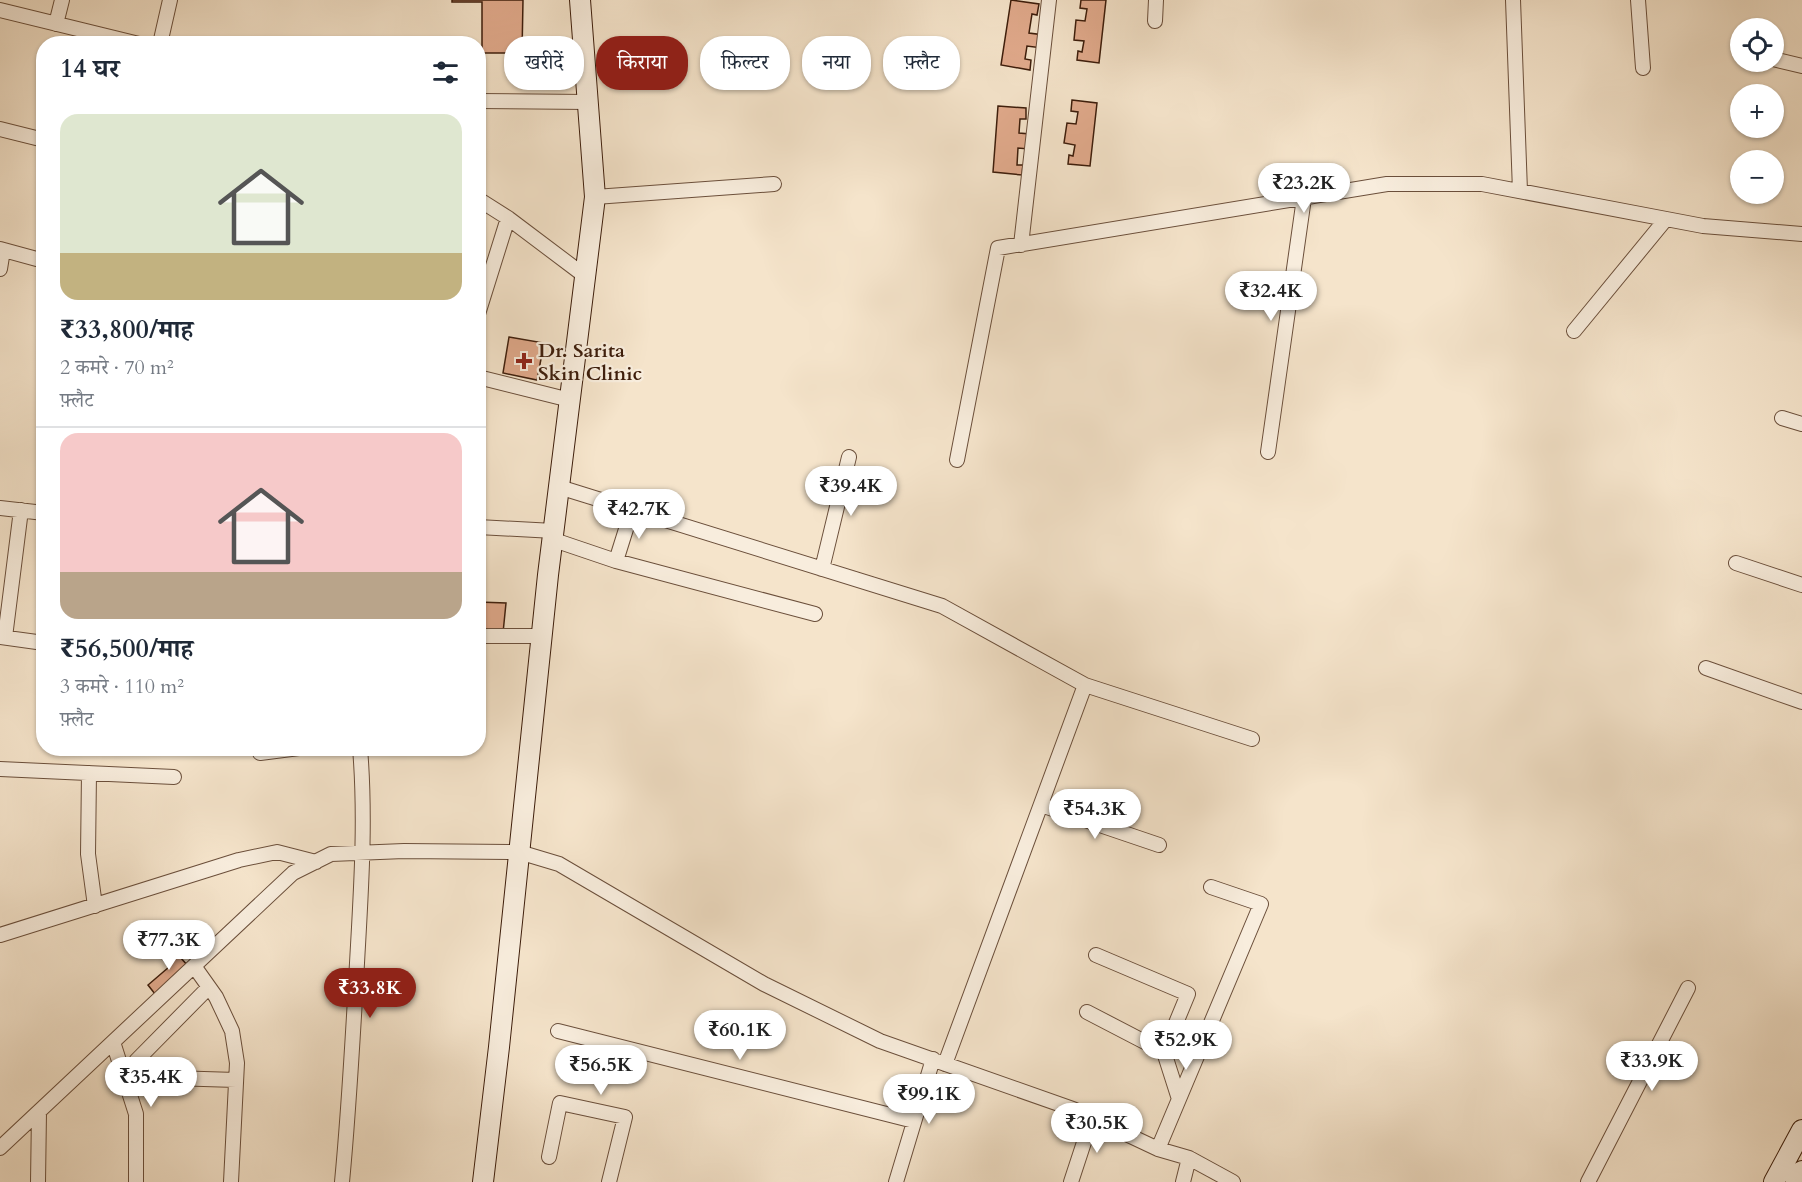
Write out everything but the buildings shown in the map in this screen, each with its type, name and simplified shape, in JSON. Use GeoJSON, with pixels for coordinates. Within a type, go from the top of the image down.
{"type":"FeatureCollection","features":[{"type":"Feature","properties":{"kind":"street"},"geometry":{"type":"LineString","coordinates":[[56,24],[62,0]]}},
{"type":"Feature","properties":{"kind":"street"},"geometry":{"type":"LineString","coordinates":[[162,36],[170,0]]}},
{"type":"Feature","properties":{"kind":"street"},"geometry":{"type":"LineString","coordinates":[[483,1182],[542,636],[595,198],[580,0]]}},
{"type":"Feature","properties":{"kind":"street"},"geometry":{"type":"LineString","coordinates":[[1022,245],[1049,0]]}},
{"type":"Feature","properties":{"kind":"street"},"geometry":{"type":"LineString","coordinates":[[1155,21],[1156,0]]}},
{"type":"Feature","properties":{"kind":"street"},"geometry":{"type":"LineString","coordinates":[[1513,0],[1520,192]]}},
{"type":"Feature","properties":{"kind":"street"},"geometry":{"type":"LineString","coordinates":[[1638,0],[1643,68]]}},
{"type":"Feature","properties":{"kind":"street"},"geometry":{"type":"LineString","coordinates":[[0,10],[94,36]]}},
{"type":"Feature","properties":{"kind":"street"},"geometry":{"type":"LineString","coordinates":[[1784,62],[1802,66]]}},
{"type":"Feature","properties":{"kind":"street"},"geometry":{"type":"LineString","coordinates":[[486,101],[588,102]]}},
{"type":"Feature","properties":{"kind":"street"},"geometry":{"type":"LineString","coordinates":[[0,129],[36,138]]}},
{"type":"Feature","properties":{"kind":"street"},"geometry":{"type":"LineString","coordinates":[[595,198],[774,184]]}},
{"type":"Feature","properties":{"kind":"street"},"geometry":{"type":"LineString","coordinates":[[957,460],[998,248],[1387,184],[1482,184],[1703,226],[1802,234]]}},
{"type":"Feature","properties":{"kind":"street"},"geometry":{"type":"LineString","coordinates":[[1268,452],[1304,198]]}},
{"type":"Feature","properties":{"kind":"street"},"geometry":{"type":"LineString","coordinates":[[486,203],[585,276]]}},
{"type":"Feature","properties":{"kind":"street"},"geometry":{"type":"LineString","coordinates":[[486,288],[508,218]]}},
{"type":"Feature","properties":{"kind":"street"},"geometry":{"type":"LineString","coordinates":[[1574,331],[1666,219]]}},
{"type":"Feature","properties":{"kind":"street"},"geometry":{"type":"LineString","coordinates":[[0,269],[2,250],[36,258]]}},
{"type":"Feature","properties":{"kind":"street"},"geometry":{"type":"LineString","coordinates":[[486,379],[570,400]]}},
{"type":"Feature","properties":{"kind":"street"},"geometry":{"type":"LineString","coordinates":[[1782,418],[1802,424]]}},
{"type":"Feature","properties":{"kind":"street"},"geometry":{"type":"LineString","coordinates":[[822,569],[849,457]]}},
{"type":"Feature","properties":{"kind":"street"},"geometry":{"type":"LineString","coordinates":[[559,487],[942,606],[1085,684],[1252,739]]}},
{"type":"Feature","properties":{"kind":"street"},"geometry":{"type":"LineString","coordinates":[[0,508],[36,512]]}},
{"type":"Feature","properties":{"kind":"street"},"geometry":{"type":"LineString","coordinates":[[21,510],[3,637],[36,642]]}},
{"type":"Feature","properties":{"kind":"street"},"geometry":{"type":"LineString","coordinates":[[616,561],[632,510]]}},
{"type":"Feature","properties":{"kind":"street"},"geometry":{"type":"LineString","coordinates":[[486,528],[554,536],[616,561],[815,614]]}},
{"type":"Feature","properties":{"kind":"street"},"geometry":{"type":"LineString","coordinates":[[1736,563],[1802,585]]}},
{"type":"Feature","properties":{"kind":"street"},"geometry":{"type":"LineString","coordinates":[[486,636],[542,636]]}},
{"type":"Feature","properties":{"kind":"street"},"geometry":{"type":"LineString","coordinates":[[1706,668],[1802,702]]}},
{"type":"Feature","properties":{"kind":"street"},"geometry":{"type":"LineString","coordinates":[[896,1182],[914,1121],[1041,805],[1085,684]]}},
{"type":"Feature","properties":{"kind":"street"},"geometry":{"type":"LineString","coordinates":[[342,1182],[363,853],[361,756]]}},
{"type":"Feature","properties":{"kind":"street"},"geometry":{"type":"LineString","coordinates":[[0,769],[174,777]]}},
{"type":"Feature","properties":{"kind":"street"},"geometry":{"type":"LineString","coordinates":[[89,773],[88,854],[95,906]]}},
{"type":"Feature","properties":{"kind":"street"},"geometry":{"type":"LineString","coordinates":[[1041,805],[1159,845]]}},
{"type":"Feature","properties":{"kind":"street"},"geometry":{"type":"LineString","coordinates":[[0,1148],[293,873],[331,854],[404,851],[519,852],[559,864],[764,984],[880,1041],[1073,1109],[1158,1149],[1189,1158],[1233,1182]]}},
{"type":"Feature","properties":{"kind":"street"},"geometry":{"type":"LineString","coordinates":[[0,935],[239,860],[277,852],[316,862]]}},
{"type":"Feature","properties":{"kind":"street"},"geometry":{"type":"LineString","coordinates":[[1158,1149],[1261,904],[1211,887]]}},
{"type":"Feature","properties":{"kind":"street"},"geometry":{"type":"LineString","coordinates":[[1096,955],[1188,994],[1164,1052],[1179,1099]]}},
{"type":"Feature","properties":{"kind":"street"},"geometry":{"type":"LineString","coordinates":[[194,966],[209,987],[232,1031],[237,1063],[231,1182]]}},
{"type":"Feature","properties":{"kind":"street"},"geometry":{"type":"LineString","coordinates":[[209,987],[136,1060],[139,1077],[236,1080]]}},
{"type":"Feature","properties":{"kind":"street"},"geometry":{"type":"LineString","coordinates":[[1588,1182],[1688,988]]}},
{"type":"Feature","properties":{"kind":"street"},"geometry":{"type":"LineString","coordinates":[[1087,1012],[1164,1052]]}},
{"type":"Feature","properties":{"kind":"street"},"geometry":{"type":"LineString","coordinates":[[558,1031],[914,1121]]}},
{"type":"Feature","properties":{"kind":"street"},"geometry":{"type":"LineString","coordinates":[[113,1042],[136,1113],[135,1182]]}},
{"type":"Feature","properties":{"kind":"street"},"geometry":{"type":"LineString","coordinates":[[549,1157],[560,1103],[625,1117],[609,1182]]}},
{"type":"Feature","properties":{"kind":"street"},"geometry":{"type":"LineString","coordinates":[[38,1182],[39,1112]]}},
{"type":"Feature","properties":{"kind":"street"},"geometry":{"type":"LineString","coordinates":[[1071,1182],[1092,1118]]}},
{"type":"Feature","properties":{"kind":"street"},"geometry":{"type":"LineString","coordinates":[[1796,1182],[1802,1130]]}},
{"type":"Feature","properties":{"kind":"street"},"geometry":{"type":"LineString","coordinates":[[1183,1182],[1189,1158]]}},
{"type":"Feature","properties":{"kind":"street"},"geometry":{"type":"LineString","coordinates":[[1774,1182],[1798,1169]]}},
{"type":"Feature","properties":{"kind":"place","name":"Dr. Sarita Skin Clinic"},"geometry":{"type":"Point","coordinates":[524,361]}}]}
